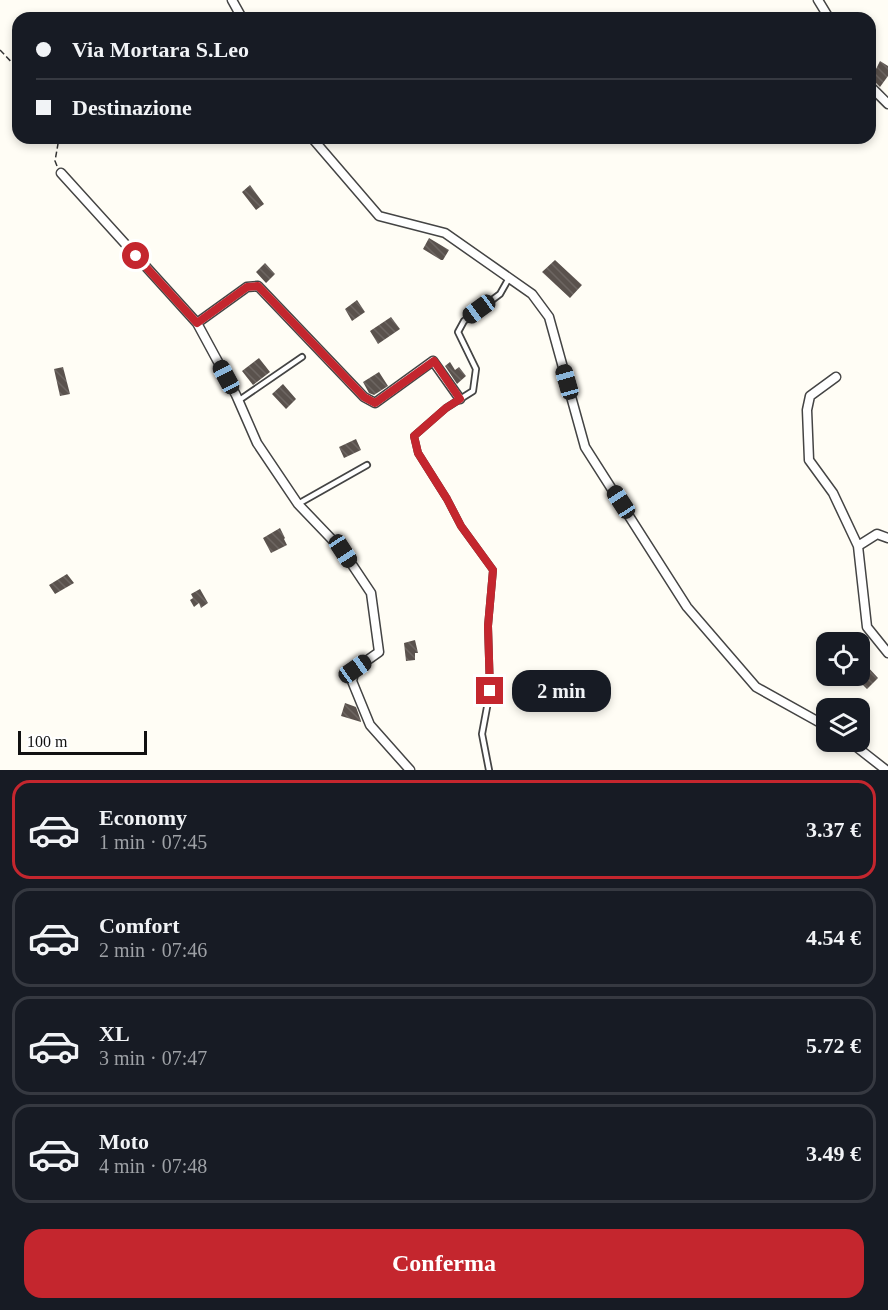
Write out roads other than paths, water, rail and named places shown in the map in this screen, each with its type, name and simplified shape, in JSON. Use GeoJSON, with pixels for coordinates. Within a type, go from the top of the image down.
{"type":"FeatureCollection","features":[{"type":"Feature","properties":{"kind":"street"},"geometry":{"type":"LineString","coordinates":[[876,92],[888,104]]}},
{"type":"Feature","properties":{"kind":"street"},"geometry":{"type":"LineString","coordinates":[[317,144],[379,216],[445,233],[532,294],[549,317],[585,447],[687,607],[756,687],[816,720]]}},
{"type":"Feature","properties":{"kind":"street"},"geometry":{"type":"LineString","coordinates":[[61,173],[197,323],[257,443],[298,504],[343,551],[371,593],[379,652],[355,669],[352,681],[370,724],[410,770]]}},
{"type":"Feature","properties":{"kind":"street"},"geometry":{"type":"LineString","coordinates":[[197,323],[247,287],[258,286],[364,397],[375,403],[434,361],[460,399]]}},
{"type":"Feature","properties":{"kind":"street"},"geometry":{"type":"LineString","coordinates":[[836,377],[810,396],[807,410],[809,460],[833,493],[858,546],[867,627],[888,653]]}},
{"type":"Feature","properties":{"kind":"street"},"geometry":{"type":"LineString","coordinates":[[858,546],[877,534],[888,538]]}},
{"type":"Feature","properties":{"kind":"street"},"geometry":{"type":"LineString","coordinates":[[863,752],[886,770]]}},
{"type":"Feature","properties":{"kind":"lane"},"geometry":{"type":"LineString","coordinates":[[489,770],[482,734],[490,691],[488,626],[493,570],[461,526],[418,453],[414,436],[446,408],[473,391],[476,369],[458,332],[464,321],[500,294],[509,278]]}},
{"type":"Feature","properties":{"kind":"lane"},"geometry":{"type":"LineString","coordinates":[[238,401],[302,357]]}},
{"type":"Feature","properties":{"kind":"lane"},"geometry":{"type":"LineString","coordinates":[[298,504],[367,465]]}}]}
